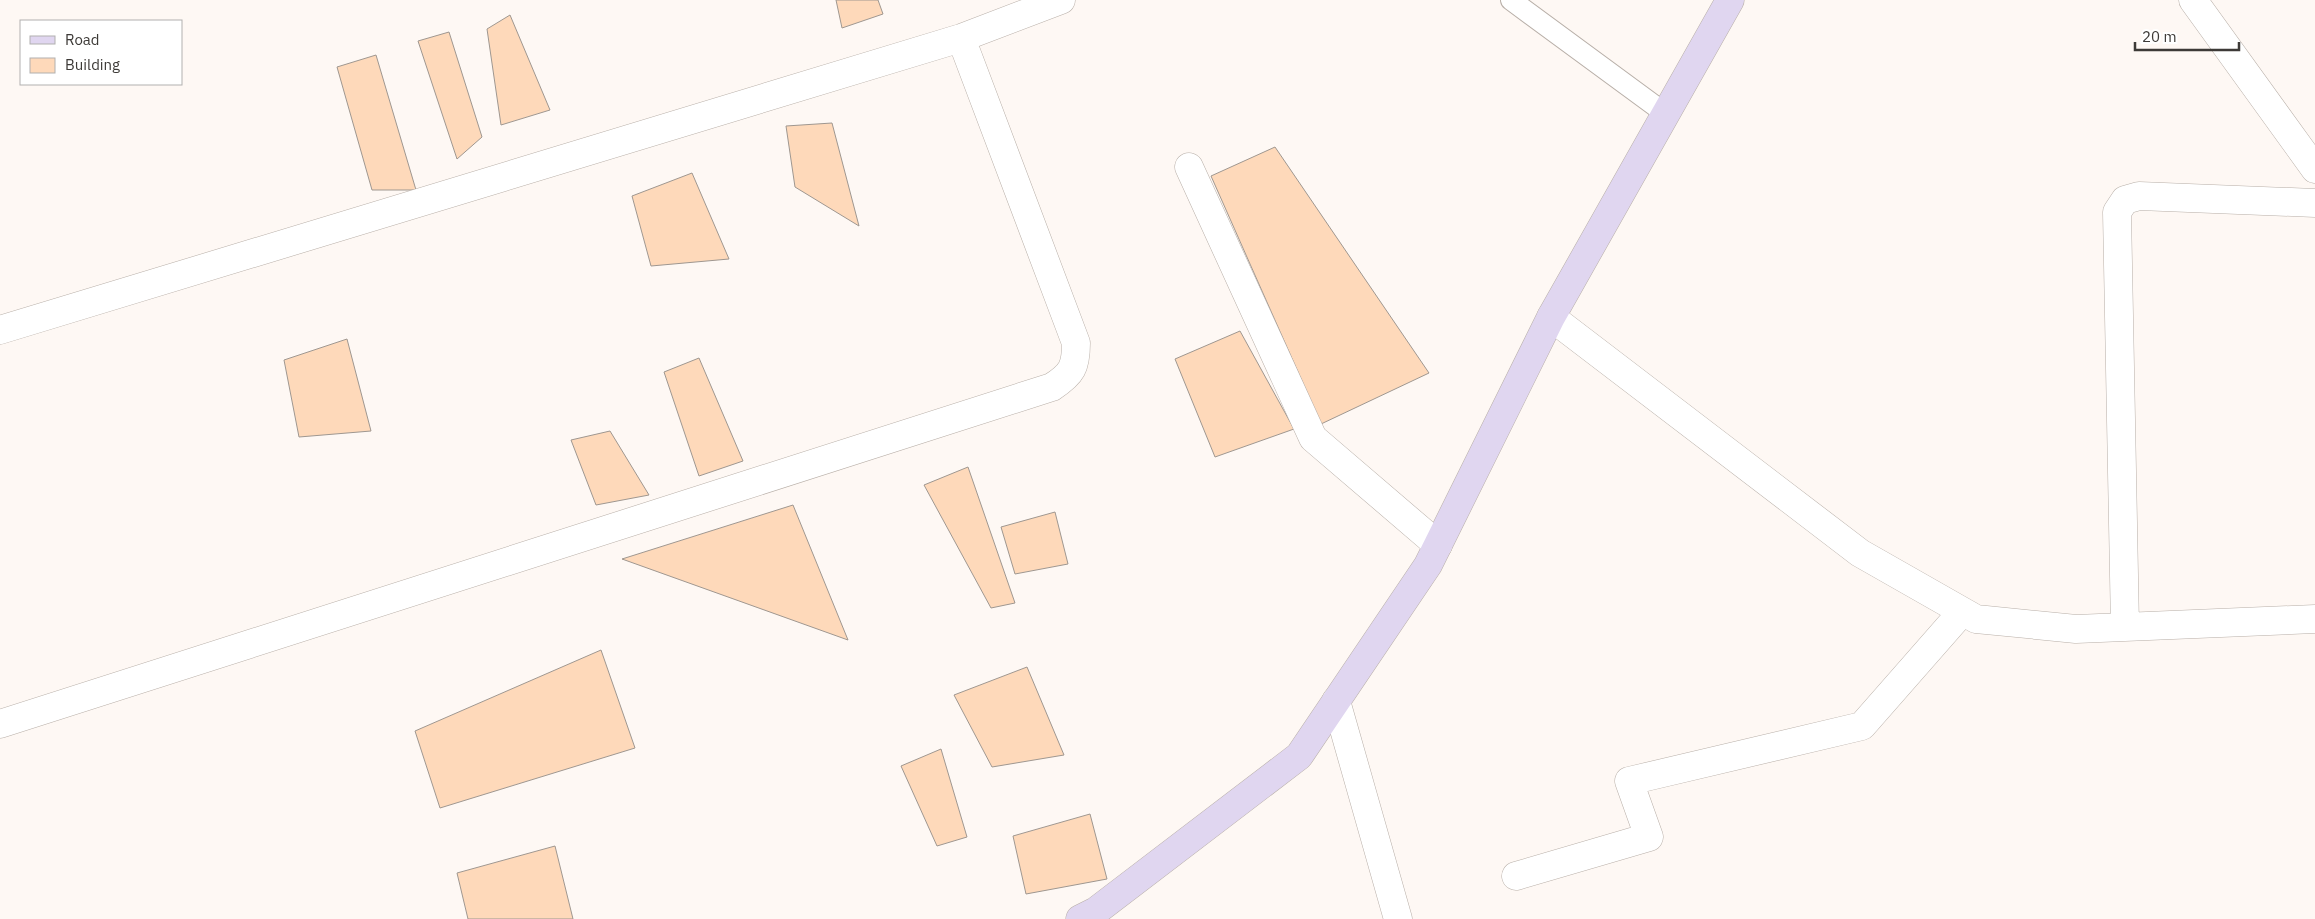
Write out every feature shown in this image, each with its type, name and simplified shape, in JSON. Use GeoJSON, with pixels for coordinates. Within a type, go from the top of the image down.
{"type":"FeatureCollection","features":[{"type":"Feature","properties":{"kind":"main road"},"geometry":{"type":"LineString","coordinates":[[1080,919],[1096,911],[1299,756],[1428,565],[1551,318],[1730,0]]}},
{"type":"Feature","properties":{"kind":"street"},"geometry":{"type":"LineString","coordinates":[[0,330],[962,38],[1061,0]]}},
{"type":"Feature","properties":{"kind":"street"},"geometry":{"type":"LineString","coordinates":[[2193,0],[2315,169]]}},
{"type":"Feature","properties":{"kind":"street"},"geometry":{"type":"LineString","coordinates":[[0,724],[1052,386],[1067,377],[1076,361],[1076,343],[962,38]]}},
{"type":"Feature","properties":{"kind":"street"},"geometry":{"type":"LineString","coordinates":[[1189,167],[1313,438],[1438,545]]}},
{"type":"Feature","properties":{"kind":"street"},"geometry":{"type":"LineString","coordinates":[[2125,627],[2117,212],[2125,200],[2139,196],[2315,204]]}},
{"type":"Feature","properties":{"kind":"street"},"geometry":{"type":"LineString","coordinates":[[1551,318],[1860,553],[1976,619],[2076,630],[2315,619]]}},
{"type":"Feature","properties":{"kind":"street"},"geometry":{"type":"LineString","coordinates":[[1516,876],[1649,837],[1629,781],[1862,726],[1962,612]]}},
{"type":"Feature","properties":{"kind":"street"},"geometry":{"type":"LineString","coordinates":[[1336,701],[1398,919]]}},
{"type":"Feature","properties":{"kind":"lane"},"geometry":{"type":"LineString","coordinates":[[1511,0],[1666,114]]}},
{"type":"Feature","properties":{"kind":"building"},"geometry":{"type":"Polygon","coordinates":[[[836,0],[878,0],[883,14],[842,28],[836,0]]]}},
{"type":"Feature","properties":{"kind":"building"},"geometry":{"type":"Polygon","coordinates":[[[510,15],[550,110],[501,125],[487,29],[510,15]]]}},
{"type":"Feature","properties":{"kind":"building"},"geometry":{"type":"Polygon","coordinates":[[[449,32],[482,137],[457,159],[418,41],[449,32]]]}},
{"type":"Feature","properties":{"kind":"building"},"geometry":{"type":"Polygon","coordinates":[[[376,55],[416,190],[372,190],[337,67],[376,55]]]}},
{"type":"Feature","properties":{"kind":"building"},"geometry":{"type":"Polygon","coordinates":[[[832,123],[859,226],[795,187],[786,126],[832,123]]]}},
{"type":"Feature","properties":{"kind":"building"},"geometry":{"type":"Polygon","coordinates":[[[1275,147],[1429,373],[1321,424],[1211,176],[1275,147]]]}},
{"type":"Feature","properties":{"kind":"building"},"geometry":{"type":"Polygon","coordinates":[[[692,173],[729,259],[651,266],[632,196],[692,173]]]}},
{"type":"Feature","properties":{"kind":"building"},"geometry":{"type":"Polygon","coordinates":[[[1240,331],[1294,429],[1215,457],[1175,359],[1240,331]]]}},
{"type":"Feature","properties":{"kind":"building"},"geometry":{"type":"Polygon","coordinates":[[[347,339],[371,431],[299,437],[284,360],[347,339]]]}},
{"type":"Feature","properties":{"kind":"building"},"geometry":{"type":"Polygon","coordinates":[[[699,358],[743,461],[699,476],[664,372],[699,358]]]}},
{"type":"Feature","properties":{"kind":"building"},"geometry":{"type":"Polygon","coordinates":[[[610,431],[649,495],[596,505],[571,440],[610,431]]]}},
{"type":"Feature","properties":{"kind":"building"},"geometry":{"type":"Polygon","coordinates":[[[968,467],[1015,603],[991,608],[924,485],[968,467]]]}},
{"type":"Feature","properties":{"kind":"building"},"geometry":{"type":"Polygon","coordinates":[[[793,505],[848,640],[622,559],[793,505]]]}},
{"type":"Feature","properties":{"kind":"building"},"geometry":{"type":"Polygon","coordinates":[[[1055,512],[1068,564],[1015,574],[1001,527],[1055,512]]]}},
{"type":"Feature","properties":{"kind":"building"},"geometry":{"type":"Polygon","coordinates":[[[601,650],[635,748],[440,808],[415,731],[601,650]]]}},
{"type":"Feature","properties":{"kind":"building"},"geometry":{"type":"Polygon","coordinates":[[[1027,667],[1064,755],[992,767],[954,695],[1027,667]]]}},
{"type":"Feature","properties":{"kind":"building"},"geometry":{"type":"Polygon","coordinates":[[[941,749],[967,837],[937,846],[901,766],[941,749]]]}},
{"type":"Feature","properties":{"kind":"building"},"geometry":{"type":"Polygon","coordinates":[[[1090,814],[1107,879],[1026,894],[1013,836],[1090,814]]]}},
{"type":"Feature","properties":{"kind":"building"},"geometry":{"type":"Polygon","coordinates":[[[555,846],[573,919],[468,919],[457,873],[555,846]]]}}]}
